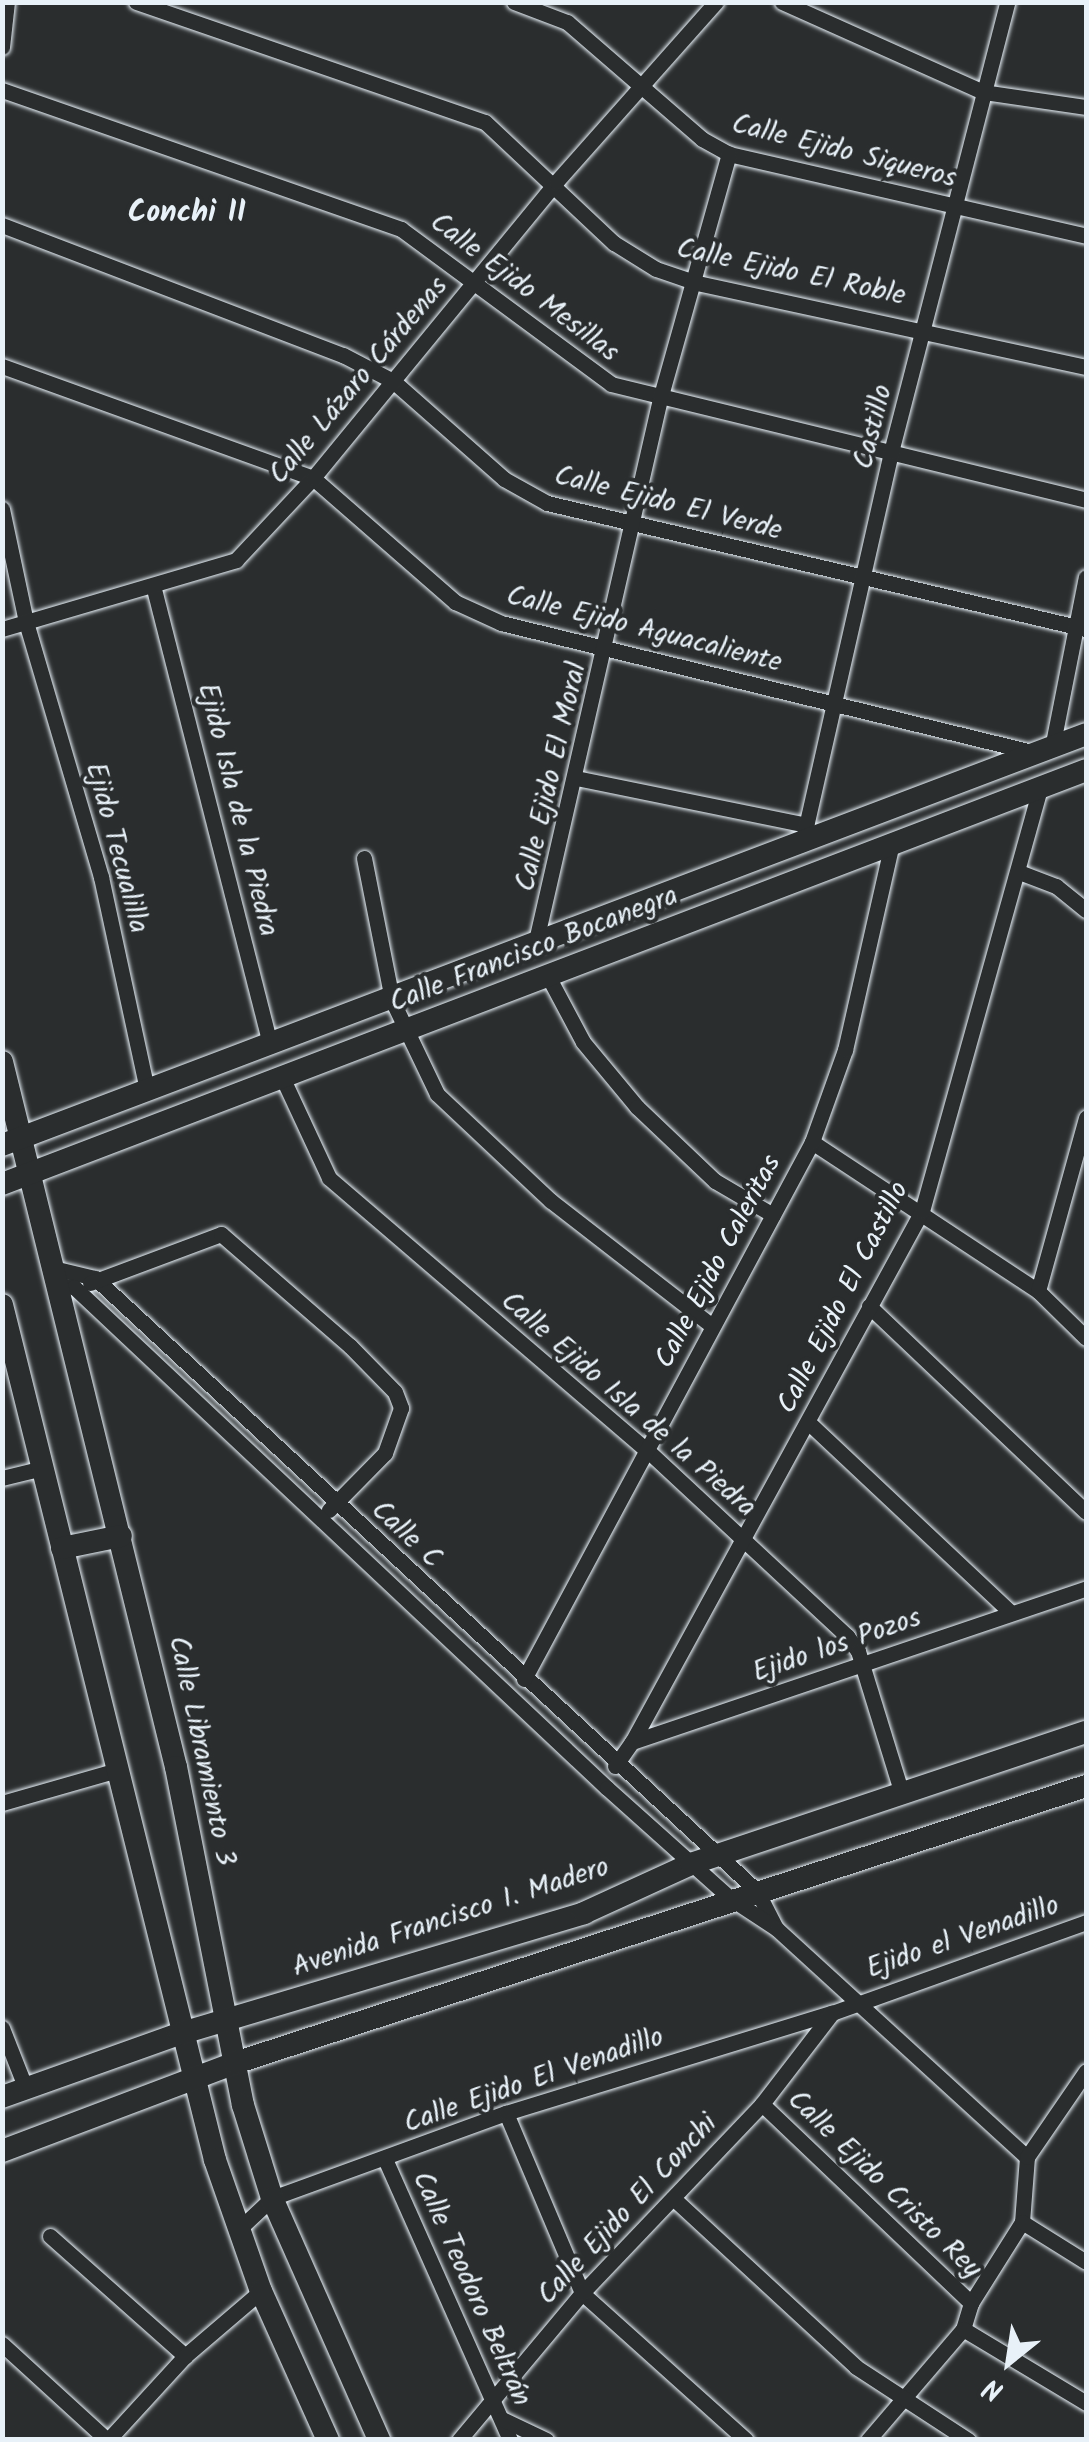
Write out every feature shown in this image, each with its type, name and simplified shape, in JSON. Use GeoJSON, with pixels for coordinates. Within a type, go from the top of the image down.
{"type":"FeatureCollection","features":[{"type":"Feature","properties":{"kind":"street"},"geometry":{"type":"LineString","coordinates":[[2,47],[7,2]]}},
{"type":"Feature","properties":{"kind":"street","name":"Calle Ejido El Roble"},"geometry":{"type":"LineString","coordinates":[[136,2],[485,122],[556,182],[614,243],[697,283],[925,328],[1086,367]]}},
{"type":"Feature","properties":{"kind":"street","name":"Calle Ejido Siqueros"},"geometry":{"type":"LineString","coordinates":[[514,2],[567,22],[639,86],[728,154],[1086,236]]}},
{"type":"Feature","properties":{"kind":"street","name":"Calle Lázaro Cárdenas"},"geometry":{"type":"LineString","coordinates":[[2,629],[154,588],[236,560],[313,478],[556,182],[716,2]]}},
{"type":"Feature","properties":{"kind":"street"},"geometry":{"type":"LineString","coordinates":[[782,2],[984,92],[1086,107]]}},
{"type":"Feature","properties":{"kind":"street","name":"Castillo"},"geometry":{"type":"LineString","coordinates":[[804,834],[866,577],[891,452],[1007,2]]}},
{"type":"Feature","properties":{"kind":"street","name":"Calle Ejido Mesillas"},"geometry":{"type":"LineString","coordinates":[[2,90],[402,229],[477,279],[587,371],[660,399],[1086,500]]}},
{"type":"Feature","properties":{"kind":"street","name":"Calle Ejido El Moral"},"geometry":{"type":"LineString","coordinates":[[535,944],[635,526],[660,399],[697,283],[728,154]]}},
{"type":"Feature","properties":{"kind":"street","name":"Calle Ejido El Verde"},"geometry":{"type":"LineString","coordinates":[[2,225],[342,355],[394,381],[526,494],[635,526],[1080,627]]}},
{"type":"Feature","properties":{"kind":"street","name":"Calle Ejido Aguacaliente"},"geometry":{"type":"LineString","coordinates":[[2,366],[313,478],[455,602],[501,623],[1044,751]]}},
{"type":"Feature","properties":{"kind":"street","name":"Ejido Tecualilla"},"geometry":{"type":"LineString","coordinates":[[2,509],[26,622],[101,876],[147,1089]]}},
{"type":"Feature","properties":{"kind":"street"},"geometry":{"type":"LineString","coordinates":[[1044,751],[1080,627],[1086,577]]}},
{"type":"Feature","properties":{"kind":"street","name":"Ejido Isla de la Piedra"},"geometry":{"type":"LineString","coordinates":[[154,588],[270,1044]]}},
{"type":"Feature","properties":{"kind":"street","name":"Calle Francisco Bocanegra"},"geometry":{"type":"LineString","coordinates":[[12,1142],[392,1000],[804,834],[1086,734]]}},
{"type":"Feature","properties":{"kind":"street","name":"Calle Francisco Bocanegra"},"geometry":{"type":"LineString","coordinates":[[2,1184],[404,1034],[1086,770]]}},
{"type":"Feature","properties":{"kind":"street"},"geometry":{"type":"LineString","coordinates":[[576,778],[804,834]]}},
{"type":"Feature","properties":{"kind":"street","name":"Calle Ejido El Castillo"},"geometry":{"type":"LineString","coordinates":[[632,1742],[922,1211],[1040,788]]}},
{"type":"Feature","properties":{"kind":"street","name":"Calle Ejido Caleritas"},"geometry":{"type":"LineString","coordinates":[[524,1679],[812,1142],[845,1050],[892,843]]}},
{"type":"Feature","properties":{"kind":"street"},"geometry":{"type":"LineString","coordinates":[[364,858],[392,1000],[404,1034],[450,1109],[552,1201],[711,1325]]}},
{"type":"Feature","properties":{"kind":"street"},"geometry":{"type":"LineString","coordinates":[[1019,872],[1056,886],[1086,910]]}},
{"type":"Feature","properties":{"kind":"street"},"geometry":{"type":"LineString","coordinates":[[548,978],[583,1042],[637,1107],[715,1181],[773,1215]]}},
{"type":"Feature","properties":{"kind":"street","name":"Calle Libramiento 3"},"geometry":{"type":"LineString","coordinates":[[2,1062],[12,1142],[28,1176],[64,1282],[234,2063],[272,2198],[379,2440]]}},
{"type":"Feature","properties":{"kind":"street","name":"Calle Ejido Isla de la Piedra"},"geometry":{"type":"LineString","coordinates":[[282,1077],[329,1178],[648,1452],[847,1636],[862,1665],[902,1794]]}},
{"type":"Feature","properties":{"kind":"street"},"geometry":{"type":"LineString","coordinates":[[1038,1291],[1086,1118]]}},
{"type":"Feature","properties":{"kind":"street"},"geometry":{"type":"LineString","coordinates":[[812,1142],[1038,1291],[1086,1338]]}},
{"type":"Feature","properties":{"kind":"street"},"geometry":{"type":"LineString","coordinates":[[1072,1173],[1086,1185]]}},
{"type":"Feature","properties":{"kind":"street"},"geometry":{"type":"LineString","coordinates":[[64,1282],[95,1278],[221,1234],[350,1346],[396,1392],[401,1408],[385,1453],[322,1516]]}},
{"type":"Feature","properties":{"kind":"street","name":"Calle C"},"geometry":{"type":"LineString","coordinates":[[64,1282],[95,1278],[615,1766],[757,1891]]}},
{"type":"Feature","properties":{"kind":"street","name":"Calle C"},"geometry":{"type":"LineString","coordinates":[[64,1282],[322,1516],[691,1864],[730,1898],[777,1929]]}},
{"type":"Feature","properties":{"kind":"street"},"geometry":{"type":"LineString","coordinates":[[2,1305],[179,2034],[261,2292],[328,2440]]}},
{"type":"Feature","properties":{"kind":"street"},"geometry":{"type":"LineString","coordinates":[[868,1306],[1086,1512]]}},
{"type":"Feature","properties":{"kind":"street"},"geometry":{"type":"LineString","coordinates":[[808,1423],[1011,1613]]}},
{"type":"Feature","properties":{"kind":"street"},"geometry":{"type":"LineString","coordinates":[[2,1478],[43,1468]]}},
{"type":"Feature","properties":{"kind":"street"},"geometry":{"type":"LineString","coordinates":[[62,1548],[122,1536]]}},
{"type":"Feature","properties":{"kind":"street","name":"Ejido los Pozos"},"geometry":{"type":"LineString","coordinates":[[632,1742],[1086,1588]]}},
{"type":"Feature","properties":{"kind":"street"},"geometry":{"type":"LineString","coordinates":[[477,1663],[488,1645]]}},
{"type":"Feature","properties":{"kind":"street","name":"Avenida Francisco I. Madero"},"geometry":{"type":"LineString","coordinates":[[2,2097],[179,2034],[584,1912],[691,1864],[1086,1732]]}},
{"type":"Feature","properties":{"kind":"street"},"geometry":{"type":"LineString","coordinates":[[615,1766],[632,1742]]}},
{"type":"Feature","properties":{"kind":"street"},"geometry":{"type":"LineString","coordinates":[[2,1803],[116,1770]]}},
{"type":"Feature","properties":{"kind":"street"},"geometry":{"type":"LineString","coordinates":[[2,2152],[234,2063],[730,1898],[1086,1786]]}},
{"type":"Feature","properties":{"kind":"street"},"geometry":{"type":"LineString","coordinates":[[757,1891],[777,1929],[1027,2157]]}},
{"type":"Feature","properties":{"kind":"street","name":"Ejido el Venadillo"},"geometry":{"type":"LineString","coordinates":[[855,2001],[1086,1922]]}},
{"type":"Feature","properties":{"kind":"street","name":"Calle Ejido El Venadillo"},"geometry":{"type":"LineString","coordinates":[[239,2228],[272,2198],[506,2113],[832,2013],[855,2001]]}},
{"type":"Feature","properties":{"kind":"street","name":"Calle Ejido El Conchi"},"geometry":{"type":"LineString","coordinates":[[459,2440],[582,2293],[762,2104],[832,2013]]}},
{"type":"Feature","properties":{"kind":"street"},"geometry":{"type":"LineString","coordinates":[[2,2028],[26,2089]]}},
{"type":"Feature","properties":{"kind":"street"},"geometry":{"type":"LineString","coordinates":[[868,2440],[902,2395],[963,2329],[970,2302],[1022,2222],[1027,2157],[1086,2071]]}},
{"type":"Feature","properties":{"kind":"street","name":"Calle Ejido Cristo Rey"},"geometry":{"type":"LineString","coordinates":[[762,2104],[970,2302]]}},
{"type":"Feature","properties":{"kind":"street"},"geometry":{"type":"LineString","coordinates":[[506,2113],[582,2293],[746,2440]]}},
{"type":"Feature","properties":{"kind":"street","name":"Calle Teodoro Beltrán"},"geometry":{"type":"LineString","coordinates":[[386,2159],[510,2440]]}},
{"type":"Feature","properties":{"kind":"street"},"geometry":{"type":"LineString","coordinates":[[674,2198],[804,2322],[968,2440]]}},
{"type":"Feature","properties":{"kind":"street"},"geometry":{"type":"LineString","coordinates":[[1022,2222],[1086,2262]]}},
{"type":"Feature","properties":{"kind":"street"},"geometry":{"type":"LineString","coordinates":[[50,2236],[185,2356]]}},
{"type":"Feature","properties":{"kind":"street"},"geometry":{"type":"LineString","coordinates":[[2,2344],[107,2440],[185,2356],[261,2292]]}},
{"type":"Feature","properties":{"kind":"street"},"geometry":{"type":"LineString","coordinates":[[963,2329],[1086,2404]]}},
{"type":"Feature","properties":{"kind":"street"},"geometry":{"type":"LineString","coordinates":[[502,2420],[546,2440]]}},
{"type":"Feature","properties":{"kind":"district","name":"Conchi II"},"geometry":{"type":"Point","coordinates":[187,213]}}]}
